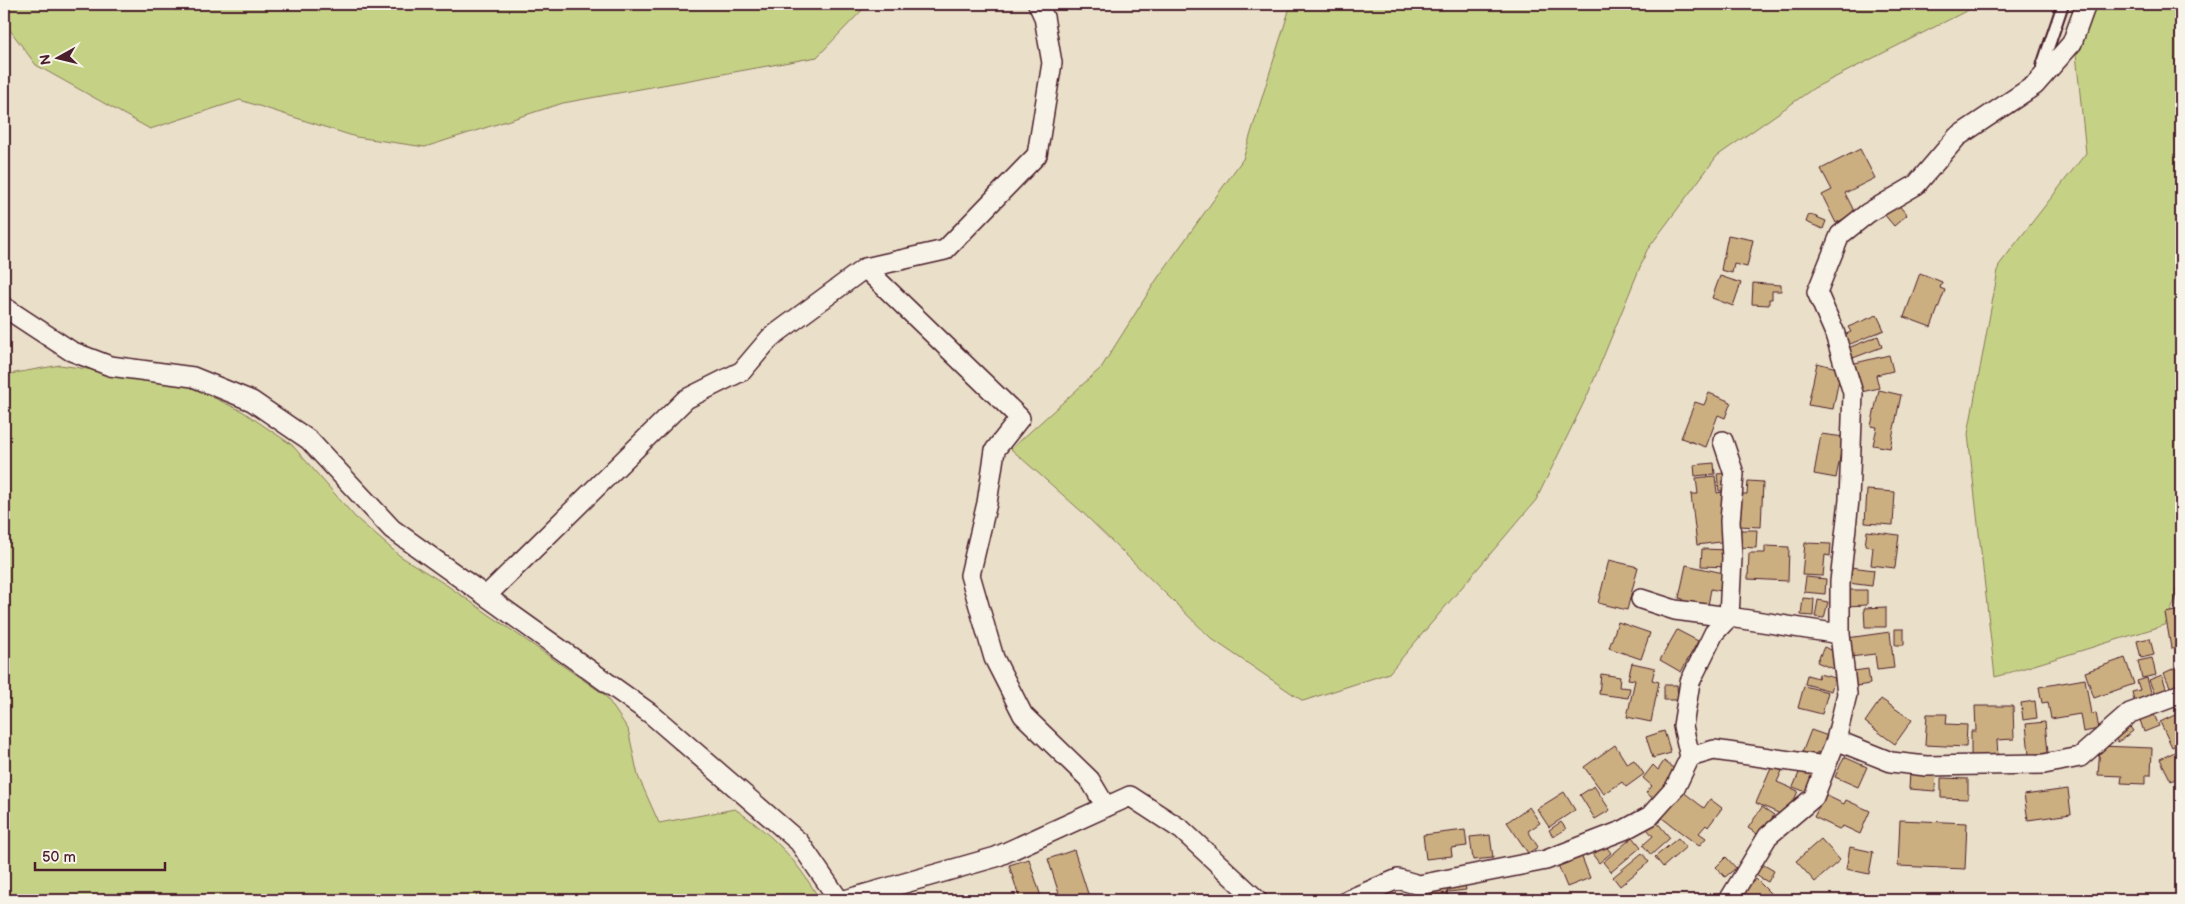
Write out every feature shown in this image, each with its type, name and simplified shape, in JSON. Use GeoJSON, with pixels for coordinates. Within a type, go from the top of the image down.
{"type":"FeatureCollection","features":[{"type":"Feature","properties":{"kind":"street"},"geometry":{"type":"LineString","coordinates":[[487,595],[686,399],[742,371],[770,338],[866,268],[945,250],[1037,155],[1052,63],[1044,17],[1038,4]]}},
{"type":"Feature","properties":{"kind":"street"},"geometry":{"type":"LineString","coordinates":[[1729,900],[1768,836],[1814,797],[1836,740],[1847,694],[1840,634],[1840,582],[1849,500],[1852,393],[1834,331],[1817,292],[1840,235],[1868,212],[1916,185],[1957,137],[2035,85],[2072,43],[2086,4]]}},
{"type":"Feature","properties":{"kind":"street"},"geometry":{"type":"LineString","coordinates":[[866,268],[1020,418],[995,450],[987,503],[970,575],[994,658],[1023,714],[1090,780],[1106,807]]}},
{"type":"Feature","properties":{"kind":"street"},"geometry":{"type":"LineString","coordinates":[[4,307],[71,351],[102,363],[194,377],[252,401],[309,440],[392,529],[487,595],[651,714],[799,842],[839,900]]}},
{"type":"Feature","properties":{"kind":"street"},"geometry":{"type":"LineString","coordinates":[[1348,900],[1398,879],[1423,893],[1546,860],[1624,830],[1650,816],[1675,788],[1690,757],[1683,726],[1690,682],[1714,633],[1729,616],[1732,558],[1730,521],[1734,474],[1723,442]]}},
{"type":"Feature","properties":{"kind":"street"},"geometry":{"type":"LineString","coordinates":[[1641,599],[1675,610],[1729,616],[1840,634]]}},
{"type":"Feature","properties":{"kind":"street"},"geometry":{"type":"LineString","coordinates":[[1836,740],[1891,762],[1926,766],[2044,764],[2080,757],[2130,714],[2181,694]]}},
{"type":"Feature","properties":{"kind":"street"},"geometry":{"type":"LineString","coordinates":[[1690,757],[1714,750],[1825,766]]}},
{"type":"Feature","properties":{"kind":"street"},"geometry":{"type":"LineString","coordinates":[[846,900],[996,857],[1130,796],[1182,830],[1257,900]]}},
{"type":"Feature","properties":{"kind":"lane"},"geometry":{"type":"LineString","coordinates":[[2043,75],[2042,66],[2063,4]]}},
{"type":"Feature","properties":{"kind":"green space"},"geometry":{"type":"Polygon","coordinates":[[[4,4],[868,4],[817,57],[563,103],[425,147],[356,137],[240,100],[150,129],[36,65],[4,22],[4,4]]]}},
{"type":"Feature","properties":{"kind":"green space"},"geometry":{"type":"Polygon","coordinates":[[[1291,4],[1980,4],[1814,88],[1717,156],[1647,250],[1588,394],[1536,500],[1389,673],[1303,701],[1212,639],[1081,511],[1011,449],[1101,368],[1157,279],[1243,159],[1291,4]]]}},
{"type":"Feature","properties":{"kind":"green space"},"geometry":{"type":"Polygon","coordinates":[[[2071,4],[2181,4],[2181,586],[2165,625],[1995,677],[1968,434],[1999,265],[2086,153],[2071,4]]]}},
{"type":"Feature","properties":{"kind":"green space"},"geometry":{"type":"Polygon","coordinates":[[[60,365],[182,383],[242,411],[292,445],[355,517],[400,556],[448,586],[605,695],[628,729],[638,776],[659,823],[735,809],[762,829],[783,849],[802,872],[820,900],[4,900],[4,375],[60,365]]]}},
{"type":"Feature","properties":{"kind":"building"},"geometry":{"type":"Polygon","coordinates":[[[1860,149],[1875,178],[1845,193],[1855,213],[1836,223],[1822,195],[1832,190],[1821,169],[1860,149]]]}},
{"type":"Feature","properties":{"kind":"building"},"geometry":{"type":"Polygon","coordinates":[[[1896,202],[1907,215],[1894,226],[1883,213],[1896,202]]]}},
{"type":"Feature","properties":{"kind":"building"},"geometry":{"type":"Polygon","coordinates":[[[1809,214],[1826,221],[1823,229],[1806,222],[1809,214]]]}},
{"type":"Feature","properties":{"kind":"building"},"geometry":{"type":"Polygon","coordinates":[[[1728,235],[1753,240],[1747,267],[1734,264],[1732,273],[1721,270],[1728,235]]]}},
{"type":"Feature","properties":{"kind":"building"},"geometry":{"type":"Polygon","coordinates":[[[1920,273],[1942,282],[1940,288],[1945,290],[1931,327],[1904,317],[1920,273]]]}},
{"type":"Feature","properties":{"kind":"building"},"geometry":{"type":"Polygon","coordinates":[[[1720,276],[1741,283],[1733,306],[1712,298],[1720,276]]]}},
{"type":"Feature","properties":{"kind":"building"},"geometry":{"type":"Polygon","coordinates":[[[1753,283],[1781,285],[1781,291],[1772,291],[1772,299],[1769,299],[1769,305],[1752,304],[1753,283]]]}},
{"type":"Feature","properties":{"kind":"building"},"geometry":{"type":"Polygon","coordinates":[[[1877,315],[1884,330],[1848,345],[1844,335],[1851,332],[1848,327],[1877,315]]]}},
{"type":"Feature","properties":{"kind":"building"},"geometry":{"type":"Polygon","coordinates":[[[1878,336],[1882,347],[1853,358],[1848,348],[1878,336]]]}},
{"type":"Feature","properties":{"kind":"building"},"geometry":{"type":"Polygon","coordinates":[[[1889,355],[1893,371],[1876,375],[1879,388],[1857,393],[1851,364],[1889,355]]]}},
{"type":"Feature","properties":{"kind":"building"},"geometry":{"type":"Polygon","coordinates":[[[1817,363],[1841,369],[1833,409],[1808,405],[1817,363]]]}},
{"type":"Feature","properties":{"kind":"building"},"geometry":{"type":"Polygon","coordinates":[[[1879,390],[1901,395],[1890,448],[1873,445],[1877,427],[1871,426],[1879,390]]]}},
{"type":"Feature","properties":{"kind":"building"},"geometry":{"type":"Polygon","coordinates":[[[1709,393],[1731,402],[1725,418],[1718,415],[1706,447],[1681,438],[1695,402],[1704,405],[1709,393]]]}},
{"type":"Feature","properties":{"kind":"building"},"geometry":{"type":"Polygon","coordinates":[[[1821,434],[1844,437],[1836,478],[1814,474],[1821,434]]]}},
{"type":"Feature","properties":{"kind":"building"},"geometry":{"type":"Polygon","coordinates":[[[1714,463],[1715,474],[1695,476],[1694,465],[1714,463]]]}},
{"type":"Feature","properties":{"kind":"building"},"geometry":{"type":"Polygon","coordinates":[[[1729,473],[1731,490],[1719,491],[1717,474],[1729,473]]]}},
{"type":"Feature","properties":{"kind":"building"},"geometry":{"type":"Polygon","coordinates":[[[1715,476],[1717,493],[1723,492],[1728,541],[1697,545],[1691,494],[1698,494],[1696,478],[1715,476]]]}},
{"type":"Feature","properties":{"kind":"building"},"geometry":{"type":"Polygon","coordinates":[[[1748,481],[1763,482],[1761,527],[1738,526],[1740,494],[1747,494],[1748,481]]]}},
{"type":"Feature","properties":{"kind":"building"},"geometry":{"type":"Polygon","coordinates":[[[1867,490],[1895,492],[1893,525],[1865,523],[1867,490]]]}},
{"type":"Feature","properties":{"kind":"building"},"geometry":{"type":"Polygon","coordinates":[[[1740,530],[1757,530],[1756,548],[1740,547],[1740,530]]]}},
{"type":"Feature","properties":{"kind":"building"},"geometry":{"type":"Polygon","coordinates":[[[1867,531],[1899,535],[1895,568],[1871,565],[1873,547],[1865,546],[1867,531]]]}},
{"type":"Feature","properties":{"kind":"building"},"geometry":{"type":"Polygon","coordinates":[[[1805,543],[1831,544],[1830,556],[1825,555],[1823,576],[1802,575],[1805,543]]]}},
{"type":"Feature","properties":{"kind":"building"},"geometry":{"type":"Polygon","coordinates":[[[1765,546],[1789,547],[1788,581],[1748,579],[1749,553],[1765,553],[1765,546]]]}},
{"type":"Feature","properties":{"kind":"building"},"geometry":{"type":"Polygon","coordinates":[[[1702,549],[1729,550],[1728,567],[1701,566],[1702,549]]]}},
{"type":"Feature","properties":{"kind":"building"},"geometry":{"type":"Polygon","coordinates":[[[1609,560],[1638,567],[1627,610],[1598,603],[1609,560]]]}},
{"type":"Feature","properties":{"kind":"building"},"geometry":{"type":"Polygon","coordinates":[[[1686,565],[1728,574],[1725,592],[1711,589],[1707,611],[1682,606],[1683,599],[1679,598],[1686,565]]]}},
{"type":"Feature","properties":{"kind":"building"},"geometry":{"type":"Polygon","coordinates":[[[1851,567],[1874,570],[1872,586],[1848,583],[1851,567]]]}},
{"type":"Feature","properties":{"kind":"building"},"geometry":{"type":"Polygon","coordinates":[[[1806,577],[1826,579],[1825,594],[1804,592],[1806,577]]]}},
{"type":"Feature","properties":{"kind":"building"},"geometry":{"type":"Polygon","coordinates":[[[2181,588],[2181,607],[2178,607],[2176,589],[2181,588]]]}},
{"type":"Feature","properties":{"kind":"building"},"geometry":{"type":"Polygon","coordinates":[[[1845,590],[1867,590],[1867,605],[1845,606],[1845,590]]]}},
{"type":"Feature","properties":{"kind":"building"},"geometry":{"type":"Polygon","coordinates":[[[1803,598],[1814,599],[1813,616],[1801,615],[1803,598]]]}},
{"type":"Feature","properties":{"kind":"building"},"geometry":{"type":"Polygon","coordinates":[[[1818,600],[1828,602],[1824,618],[1815,617],[1818,600]]]}},
{"type":"Feature","properties":{"kind":"building"},"geometry":{"type":"Polygon","coordinates":[[[1886,607],[1886,627],[1865,627],[1864,608],[1886,607]]]}},
{"type":"Feature","properties":{"kind":"building"},"geometry":{"type":"Polygon","coordinates":[[[2181,610],[2181,647],[2171,648],[2165,613],[2181,610]]]}},
{"type":"Feature","properties":{"kind":"building"},"geometry":{"type":"Polygon","coordinates":[[[1618,622],[1650,633],[1641,659],[1609,648],[1618,622]]]}},
{"type":"Feature","properties":{"kind":"building"},"geometry":{"type":"Polygon","coordinates":[[[1895,629],[1904,629],[1904,645],[1895,645],[1895,629]]]}},
{"type":"Feature","properties":{"kind":"building"},"geometry":{"type":"Polygon","coordinates":[[[1677,630],[1698,641],[1681,672],[1660,660],[1677,630]]]}},
{"type":"Feature","properties":{"kind":"building"},"geometry":{"type":"Polygon","coordinates":[[[1890,632],[1894,668],[1877,670],[1875,654],[1850,657],[1847,638],[1890,632]]]}},
{"type":"Feature","properties":{"kind":"building"},"geometry":{"type":"Polygon","coordinates":[[[2150,638],[2154,655],[2141,658],[2137,641],[2150,638]]]}},
{"type":"Feature","properties":{"kind":"building"},"geometry":{"type":"Polygon","coordinates":[[[1824,647],[1833,651],[1835,664],[1833,669],[1817,662],[1824,647]]]}},
{"type":"Feature","properties":{"kind":"building"},"geometry":{"type":"Polygon","coordinates":[[[2125,658],[2134,684],[2094,698],[2085,672],[2125,658]]]}},
{"type":"Feature","properties":{"kind":"building"},"geometry":{"type":"Polygon","coordinates":[[[2152,658],[2156,675],[2142,678],[2138,661],[2152,658]]]}},
{"type":"Feature","properties":{"kind":"building"},"geometry":{"type":"Polygon","coordinates":[[[1632,663],[1655,668],[1652,680],[1659,682],[1651,722],[1627,717],[1635,680],[1628,679],[1632,663]]]}},
{"type":"Feature","properties":{"kind":"building"},"geometry":{"type":"Polygon","coordinates":[[[2179,666],[2181,687],[2172,691],[2164,673],[2179,666]]]}},
{"type":"Feature","properties":{"kind":"building"},"geometry":{"type":"Polygon","coordinates":[[[1868,669],[1870,684],[1856,686],[1854,671],[1868,669]]]}},
{"type":"Feature","properties":{"kind":"building"},"geometry":{"type":"Polygon","coordinates":[[[1601,674],[1620,677],[1619,687],[1630,688],[1628,698],[1599,694],[1601,674]]]}},
{"type":"Feature","properties":{"kind":"building"},"geometry":{"type":"Polygon","coordinates":[[[1819,674],[1835,678],[1831,691],[1805,684],[1807,675],[1818,678],[1819,674]]]}},
{"type":"Feature","properties":{"kind":"building"},"geometry":{"type":"Polygon","coordinates":[[[2162,675],[2168,694],[2156,698],[2149,680],[2162,675]]]}},
{"type":"Feature","properties":{"kind":"building"},"geometry":{"type":"Polygon","coordinates":[[[2147,678],[2153,699],[2135,704],[2132,692],[2140,690],[2137,681],[2147,678]]]}},
{"type":"Feature","properties":{"kind":"building"},"geometry":{"type":"Polygon","coordinates":[[[2085,679],[2091,714],[2096,713],[2099,729],[2083,732],[2080,714],[2051,719],[2048,702],[2042,703],[2039,687],[2085,679]]]}},
{"type":"Feature","properties":{"kind":"building"},"geometry":{"type":"Polygon","coordinates":[[[1664,685],[1677,685],[1678,700],[1664,700],[1664,685]]]}},
{"type":"Feature","properties":{"kind":"building"},"geometry":{"type":"Polygon","coordinates":[[[1804,686],[1828,692],[1822,714],[1798,708],[1804,686]]]}},
{"type":"Feature","properties":{"kind":"building"},"geometry":{"type":"Polygon","coordinates":[[[1881,699],[1912,720],[1895,744],[1865,722],[1881,699]]]}},
{"type":"Feature","properties":{"kind":"building"},"geometry":{"type":"Polygon","coordinates":[[[2035,701],[2037,718],[2023,720],[2021,703],[2035,701]]]}},
{"type":"Feature","properties":{"kind":"building"},"geometry":{"type":"Polygon","coordinates":[[[1975,706],[2013,706],[2014,739],[1997,740],[1998,757],[1971,758],[1971,731],[1976,731],[1975,706]]]}},
{"type":"Feature","properties":{"kind":"building"},"geometry":{"type":"Polygon","coordinates":[[[2153,712],[2159,726],[2144,732],[2139,717],[2153,712]]]}},
{"type":"Feature","properties":{"kind":"building"},"geometry":{"type":"Polygon","coordinates":[[[1927,714],[1947,714],[1946,724],[1967,725],[1966,747],[1925,745],[1927,714]]]}},
{"type":"Feature","properties":{"kind":"building"},"geometry":{"type":"Polygon","coordinates":[[[2177,714],[2181,723],[2181,743],[2172,747],[2160,722],[2177,714]]]}},
{"type":"Feature","properties":{"kind":"building"},"geometry":{"type":"Polygon","coordinates":[[[2126,721],[2133,731],[2118,742],[2111,732],[2126,721]]]}},
{"type":"Feature","properties":{"kind":"building"},"geometry":{"type":"Polygon","coordinates":[[[2045,722],[2048,753],[2029,755],[2026,724],[2045,722]]]}},
{"type":"Feature","properties":{"kind":"building"},"geometry":{"type":"Polygon","coordinates":[[[1811,730],[1828,736],[1821,754],[1817,752],[1816,758],[1802,753],[1811,730]]]}},
{"type":"Feature","properties":{"kind":"building"},"geometry":{"type":"Polygon","coordinates":[[[1664,731],[1671,753],[1653,758],[1646,737],[1664,731]]]}},
{"type":"Feature","properties":{"kind":"building"},"geometry":{"type":"Polygon","coordinates":[[[1615,745],[1627,764],[1634,760],[1644,774],[1626,787],[1622,782],[1604,794],[1584,767],[1615,745]]]}},
{"type":"Feature","properties":{"kind":"building"},"geometry":{"type":"Polygon","coordinates":[[[2100,746],[2152,748],[2151,775],[2145,775],[2145,784],[2121,783],[2122,776],[2098,775],[2100,746]]]}},
{"type":"Feature","properties":{"kind":"building"},"geometry":{"type":"Polygon","coordinates":[[[2181,749],[2181,776],[2171,781],[2160,759],[2181,749]]]}},
{"type":"Feature","properties":{"kind":"building"},"geometry":{"type":"Polygon","coordinates":[[[1844,757],[1867,767],[1858,787],[1835,777],[1844,757]]]}},
{"type":"Feature","properties":{"kind":"building"},"geometry":{"type":"Polygon","coordinates":[[[1664,761],[1676,770],[1654,799],[1646,793],[1652,786],[1643,778],[1653,765],[1658,770],[1664,761]]]}},
{"type":"Feature","properties":{"kind":"building"},"geometry":{"type":"Polygon","coordinates":[[[1772,766],[1782,771],[1777,782],[1798,791],[1787,817],[1756,803],[1772,766]]]}},
{"type":"Feature","properties":{"kind":"building"},"geometry":{"type":"Polygon","coordinates":[[[1802,766],[1815,772],[1806,792],[1793,787],[1802,766]]]}},
{"type":"Feature","properties":{"kind":"building"},"geometry":{"type":"Polygon","coordinates":[[[1910,772],[1936,773],[1935,791],[1909,789],[1910,772]]]}},
{"type":"Feature","properties":{"kind":"building"},"geometry":{"type":"Polygon","coordinates":[[[1941,778],[1968,779],[1968,799],[1941,798],[1941,778]]]}},
{"type":"Feature","properties":{"kind":"building"},"geometry":{"type":"Polygon","coordinates":[[[1594,786],[1610,810],[1595,819],[1580,795],[1594,786]]]}},
{"type":"Feature","properties":{"kind":"building"},"geometry":{"type":"Polygon","coordinates":[[[2068,789],[2071,814],[2028,820],[2024,795],[2068,789]]]}},
{"type":"Feature","properties":{"kind":"building"},"geometry":{"type":"Polygon","coordinates":[[[1682,791],[1704,808],[1710,799],[1722,808],[1708,827],[1706,825],[1699,833],[1706,838],[1699,846],[1662,818],[1682,791]]]}},
{"type":"Feature","properties":{"kind":"building"},"geometry":{"type":"Polygon","coordinates":[[[1564,792],[1575,810],[1549,827],[1537,809],[1564,792]]]}},
{"type":"Feature","properties":{"kind":"building"},"geometry":{"type":"Polygon","coordinates":[[[1825,795],[1844,804],[1846,800],[1870,811],[1860,834],[1843,826],[1839,829],[1814,817],[1825,795]]]}},
{"type":"Feature","properties":{"kind":"building"},"geometry":{"type":"Polygon","coordinates":[[[1529,807],[1540,823],[1528,831],[1538,847],[1528,853],[1507,822],[1529,807]]]}},
{"type":"Feature","properties":{"kind":"building"},"geometry":{"type":"Polygon","coordinates":[[[1762,807],[1774,815],[1760,836],[1748,828],[1762,807]]]}},
{"type":"Feature","properties":{"kind":"building"},"geometry":{"type":"Polygon","coordinates":[[[1900,820],[1967,823],[1965,869],[1898,866],[1900,820]]]}},
{"type":"Feature","properties":{"kind":"building"},"geometry":{"type":"Polygon","coordinates":[[[1656,821],[1670,838],[1651,855],[1643,845],[1653,836],[1647,829],[1656,821]]]}},
{"type":"Feature","properties":{"kind":"building"},"geometry":{"type":"Polygon","coordinates":[[[1561,822],[1566,829],[1553,837],[1549,830],[1561,822]]]}},
{"type":"Feature","properties":{"kind":"building"},"geometry":{"type":"Polygon","coordinates":[[[1465,830],[1467,846],[1451,848],[1452,856],[1426,859],[1423,835],[1465,830]]]}},
{"type":"Feature","properties":{"kind":"building"},"geometry":{"type":"Polygon","coordinates":[[[1490,835],[1493,858],[1473,860],[1470,837],[1490,835]]]}},
{"type":"Feature","properties":{"kind":"building"},"geometry":{"type":"Polygon","coordinates":[[[1633,837],[1641,847],[1611,872],[1603,862],[1633,837]]]}},
{"type":"Feature","properties":{"kind":"building"},"geometry":{"type":"Polygon","coordinates":[[[1678,838],[1686,847],[1663,867],[1655,857],[1678,838]]]}},
{"type":"Feature","properties":{"kind":"building"},"geometry":{"type":"Polygon","coordinates":[[[1821,839],[1840,860],[1815,882],[1796,861],[1821,839]]]}},
{"type":"Feature","properties":{"kind":"building"},"geometry":{"type":"Polygon","coordinates":[[[1605,845],[1611,853],[1599,863],[1593,855],[1605,845]]]}},
{"type":"Feature","properties":{"kind":"building"},"geometry":{"type":"Polygon","coordinates":[[[1850,847],[1873,852],[1869,874],[1846,869],[1850,847]]]}},
{"type":"Feature","properties":{"kind":"building"},"geometry":{"type":"Polygon","coordinates":[[[1074,850],[1090,900],[1061,900],[1048,859],[1074,850]]]}},
{"type":"Feature","properties":{"kind":"building"},"geometry":{"type":"Polygon","coordinates":[[[1642,853],[1649,862],[1620,886],[1613,877],[1642,853]]]}},
{"type":"Feature","properties":{"kind":"building"},"geometry":{"type":"Polygon","coordinates":[[[1581,855],[1590,878],[1567,887],[1558,865],[1581,855]]]}},
{"type":"Feature","properties":{"kind":"building"},"geometry":{"type":"Polygon","coordinates":[[[1726,857],[1736,868],[1725,877],[1716,867],[1726,857]]]}},
{"type":"Feature","properties":{"kind":"building"},"geometry":{"type":"Polygon","coordinates":[[[1029,859],[1042,900],[1020,900],[1009,865],[1029,859]]]}},
{"type":"Feature","properties":{"kind":"building"},"geometry":{"type":"Polygon","coordinates":[[[1759,862],[1774,871],[1768,882],[1752,873],[1759,862]]]}},
{"type":"Feature","properties":{"kind":"building"},"geometry":{"type":"Polygon","coordinates":[[[1464,879],[1466,890],[1449,892],[1448,882],[1464,879]]]}},
{"type":"Feature","properties":{"kind":"building"},"geometry":{"type":"Polygon","coordinates":[[[1756,879],[1777,900],[1744,900],[1739,895],[1756,879]]]}},
{"type":"Feature","properties":{"kind":"building"},"geometry":{"type":"Polygon","coordinates":[[[1446,882],[1448,896],[1431,898],[1429,885],[1446,882]]]}}]}
